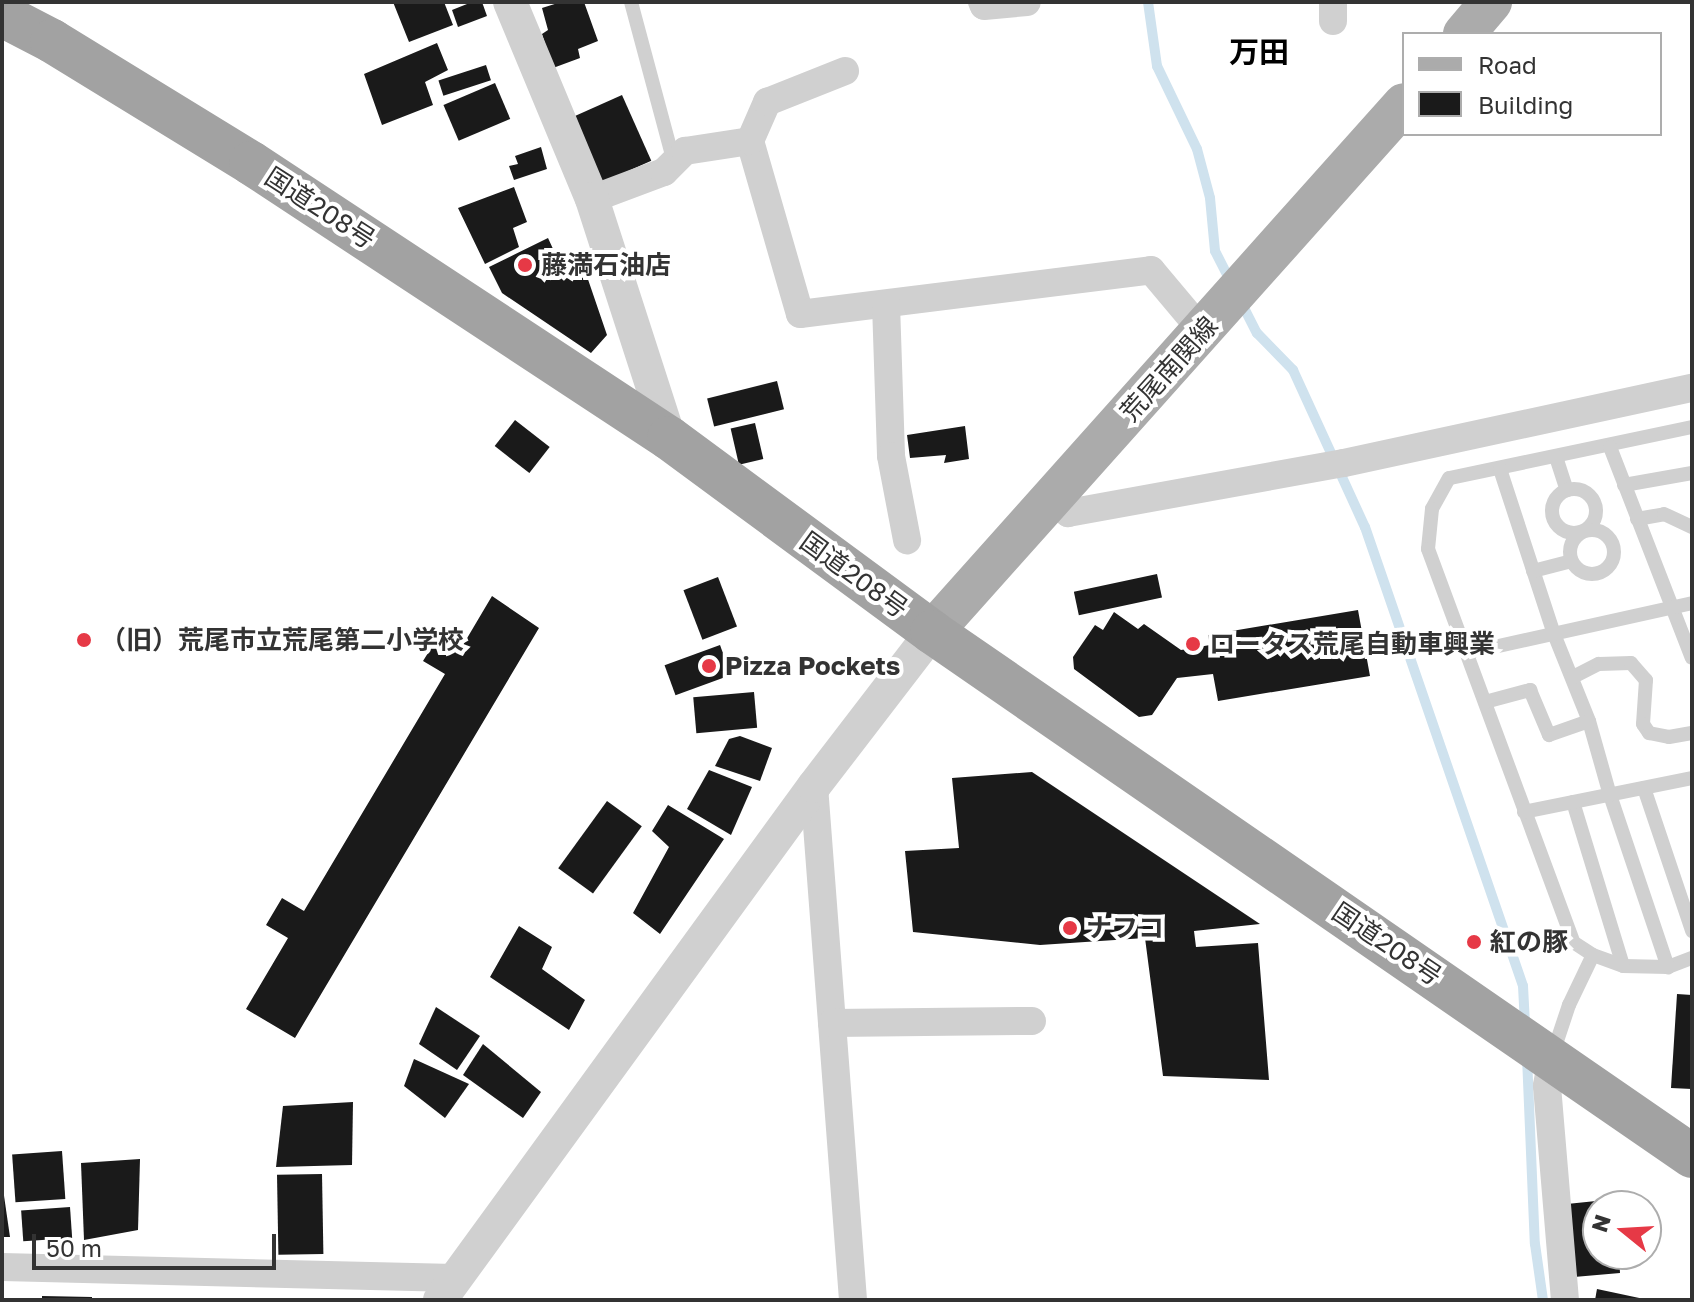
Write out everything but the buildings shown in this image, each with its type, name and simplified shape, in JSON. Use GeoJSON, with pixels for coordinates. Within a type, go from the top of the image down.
{"type":"FeatureCollection","features":[{"type":"Feature","properties":{"kind":"highway","name":"国道208号"},"geometry":{"type":"LineString","coordinates":[[2,15],[52,41],[251,163],[669,438],[932,632],[1692,1156]]}},
{"type":"Feature","properties":{"kind":"main road"},"geometry":{"type":"LineString","coordinates":[[1466,32],[1491,2]]}},
{"type":"Feature","properties":{"kind":"main road","name":"荒尾南関線"},"geometry":{"type":"LineString","coordinates":[[932,632],[1402,106]]}},
{"type":"Feature","properties":{"kind":"street"},"geometry":{"type":"LineString","coordinates":[[510,2],[592,199],[669,438]]}},
{"type":"Feature","properties":{"kind":"street"},"geometry":{"type":"LineString","coordinates":[[982,2],[984,6],[1027,2]]}},
{"type":"Feature","properties":{"kind":"street"},"geometry":{"type":"LineString","coordinates":[[845,71],[767,102],[750,141],[800,314],[1151,270],[1203,332]]}},
{"type":"Feature","properties":{"kind":"street"},"geometry":{"type":"LineString","coordinates":[[592,199],[664,172],[685,151],[750,141]]}},
{"type":"Feature","properties":{"kind":"street"},"geometry":{"type":"LineString","coordinates":[[886,304],[891,456],[907,540]]}},
{"type":"Feature","properties":{"kind":"street"},"geometry":{"type":"LineString","coordinates":[[1056,495],[1068,513],[1344,463],[1692,388]]}},
{"type":"Feature","properties":{"kind":"street"},"geometry":{"type":"LineString","coordinates":[[2,1267],[447,1289],[814,786],[932,632]]}},
{"type":"Feature","properties":{"kind":"street"},"geometry":{"type":"LineString","coordinates":[[814,786],[853,1300]]}},
{"type":"Feature","properties":{"kind":"street"},"geometry":{"type":"LineString","coordinates":[[832,1023],[1032,1021]]}},
{"type":"Feature","properties":{"kind":"street"},"geometry":{"type":"LineString","coordinates":[[1552,1057],[1547,1086],[1565,1300]]}},
{"type":"Feature","properties":{"kind":"lane"},"geometry":{"type":"LineString","coordinates":[[631,2],[674,163]]}},
{"type":"Feature","properties":{"kind":"lane"},"geometry":{"type":"LineString","coordinates":[[1692,427],[1610,447],[1449,478],[1432,509],[1428,549],[1573,942],[1593,955],[1623,966],[1668,967],[1692,958]]}},
{"type":"Feature","properties":{"kind":"lane"},"geometry":{"type":"LineString","coordinates":[[1610,447],[1692,658]]}},
{"type":"Feature","properties":{"kind":"lane"},"geometry":{"type":"LineString","coordinates":[[1556,457],[1567,490]]}},
{"type":"Feature","properties":{"kind":"lane"},"geometry":{"type":"LineString","coordinates":[[1500,469],[1554,634],[1589,721],[1610,795],[1668,967]]}},
{"type":"Feature","properties":{"kind":"lane"},"geometry":{"type":"LineString","coordinates":[[1624,485],[1692,473]]}},
{"type":"Feature","properties":{"kind":"lane"},"geometry":{"type":"LineString","coordinates":[[1567,490],[1553,505],[1553,520],[1562,530],[1584,531],[1599,532],[1612,539],[1615,555],[1612,562],[1593,574],[1579,570],[1572,561],[1570,544],[1584,531],[1593,522],[1597,508],[1595,500],[1583,490],[1567,490]]}},
{"type":"Feature","properties":{"kind":"lane"},"geometry":{"type":"LineString","coordinates":[[1637,519],[1664,514],[1692,527]]}},
{"type":"Feature","properties":{"kind":"lane"},"geometry":{"type":"LineString","coordinates":[[1533,571],[1572,561]]}},
{"type":"Feature","properties":{"kind":"lane"},"geometry":{"type":"LineString","coordinates":[[1467,653],[1692,603]]}},
{"type":"Feature","properties":{"kind":"lane"},"geometry":{"type":"LineString","coordinates":[[1573,677],[1599,664],[1631,663],[1646,680],[1643,724],[1649,733],[1660,737],[1692,733]]}},
{"type":"Feature","properties":{"kind":"lane"},"geometry":{"type":"LineString","coordinates":[[1485,702],[1530,690],[1549,735],[1589,721]]}},
{"type":"Feature","properties":{"kind":"lane"},"geometry":{"type":"LineString","coordinates":[[1524,812],[1692,779]]}},
{"type":"Feature","properties":{"kind":"lane"},"geometry":{"type":"LineString","coordinates":[[1644,788],[1692,931]]}},
{"type":"Feature","properties":{"kind":"lane"},"geometry":{"type":"LineString","coordinates":[[1573,802],[1623,966]]}},
{"type":"Feature","properties":{"kind":"lane"},"geometry":{"type":"LineString","coordinates":[[1552,1057],[1569,1005],[1593,955]]}},
{"type":"Feature","properties":{"kind":"waterway"},"geometry":{"type":"LineString","coordinates":[[1148,2],[1157,66],[1197,149],[1210,198],[1215,251],[1232,284]]}},
{"type":"Feature","properties":{"kind":"waterway"},"geometry":{"type":"LineString","coordinates":[[1241,302],[1257,333],[1293,370],[1365,527],[1523,986],[1525,1025]]}},
{"type":"Feature","properties":{"kind":"waterway"},"geometry":{"type":"LineString","coordinates":[[1527,1057],[1535,1244],[1543,1300]]}},
{"type":"Feature","properties":{"kind":"place","name":"藤満石油店"},"geometry":{"type":"Point","coordinates":[525,265]}},
{"type":"Feature","properties":{"kind":"place","name":"（旧）荒尾市立荒尾第二小学校"},"geometry":{"type":"Point","coordinates":[84,640]}},
{"type":"Feature","properties":{"kind":"place","name":"ロータス荒尾自動車興業"},"geometry":{"type":"Point","coordinates":[1193,644]}},
{"type":"Feature","properties":{"kind":"place","name":"Pizza Pockets"},"geometry":{"type":"Point","coordinates":[709,666]}},
{"type":"Feature","properties":{"kind":"place","name":"ナフコ"},"geometry":{"type":"Point","coordinates":[1070,928]}},
{"type":"Feature","properties":{"kind":"place","name":"紅の豚"},"geometry":{"type":"Point","coordinates":[1474,942]}},
{"type":"Feature","properties":{"kind":"district","name":"万田"},"geometry":{"type":"Point","coordinates":[1259,52]}}]}
